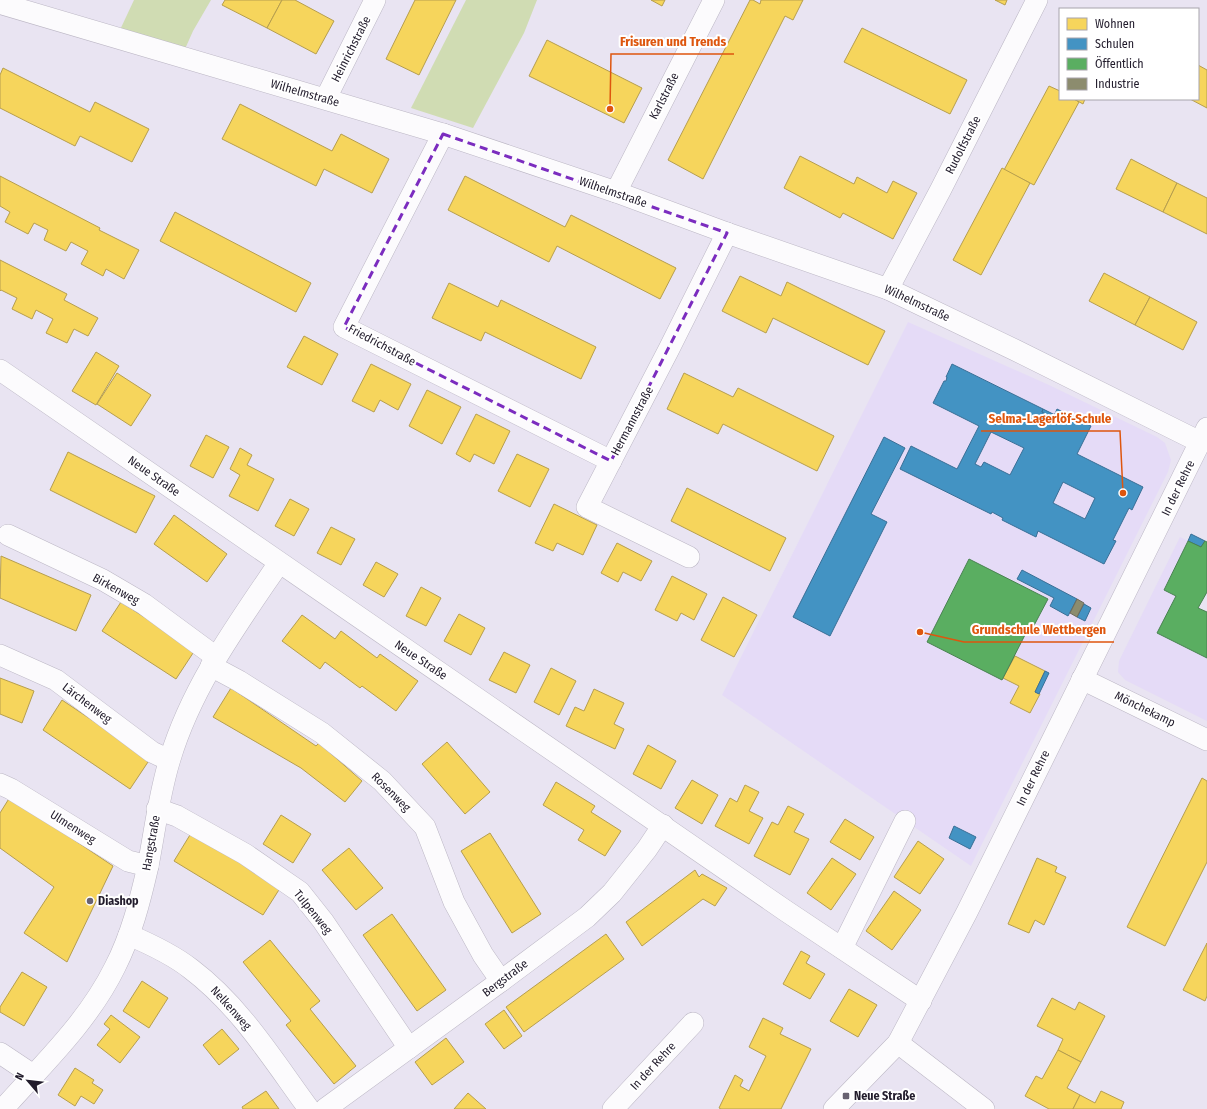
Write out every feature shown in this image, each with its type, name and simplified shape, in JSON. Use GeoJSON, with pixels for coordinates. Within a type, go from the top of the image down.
{"type":"FeatureCollection","features":[{"type":"Feature","properties":{"kind":"street","name":"Heinrichstraße"},"geometry":{"type":"LineString","coordinates":[[326,98],[375,0]]}},
{"type":"Feature","properties":{"kind":"street","name":"Karlstraße"},"geometry":{"type":"LineString","coordinates":[[616,192],[714,0]]}},
{"type":"Feature","properties":{"kind":"street","name":"Rudolfstraße"},"geometry":{"type":"LineString","coordinates":[[888,289],[1037,0]]}},
{"type":"Feature","properties":{"kind":"street","name":"Wilhelmstraße"},"geometry":{"type":"LineString","coordinates":[[2,4],[326,98],[443,134],[616,192],[727,233],[888,289],[1015,350],[1204,435]]}},
{"type":"Feature","properties":{"kind":"street","name":"Friedrichstraße"},"geometry":{"type":"LineString","coordinates":[[443,134],[344,327],[611,461]]}},
{"type":"Feature","properties":{"kind":"street","name":"Hermannstraße"},"geometry":{"type":"LineString","coordinates":[[689,557],[587,507],[669,350],[727,233]]}},
{"type":"Feature","properties":{"kind":"street","name":"Neue Straße"},"geometry":{"type":"LineString","coordinates":[[0,370],[279,563],[921,1002]]}},
{"type":"Feature","properties":{"kind":"street","name":"In der Rehre"},"geometry":{"type":"LineString","coordinates":[[834,1109],[898,1043],[921,1002],[968,912],[1204,435]]}},
{"type":"Feature","properties":{"kind":"street","name":"Birkenweg"},"geometry":{"type":"LineString","coordinates":[[8,535],[103,580],[137,600],[213,662]]}},
{"type":"Feature","properties":{"kind":"street","name":"Hangstraße"},"geometry":{"type":"LineString","coordinates":[[3,1109],[67,1039],[98,997],[115,967],[129,935],[148,866],[157,809],[169,760],[181,725],[195,694],[213,662],[279,563]]}},
{"type":"Feature","properties":{"kind":"street","name":"Lärchenweg"},"geometry":{"type":"LineString","coordinates":[[0,655],[56,680],[152,752],[169,760]]}},
{"type":"Feature","properties":{"kind":"street","name":"Rosenweg"},"geometry":{"type":"LineString","coordinates":[[213,662],[238,680],[322,733],[382,781],[425,827],[454,902],[483,955],[501,981]]}},
{"type":"Feature","properties":{"kind":"street","name":"Mönchekamp"},"geometry":{"type":"LineString","coordinates":[[1082,679],[1207,740]]}},
{"type":"Feature","properties":{"kind":"street","name":"Ulmenweg"},"geometry":{"type":"LineString","coordinates":[[0,784],[11,789],[128,861],[148,866]]}},
{"type":"Feature","properties":{"kind":"street","name":"Tulpenweg"},"geometry":{"type":"LineString","coordinates":[[157,809],[177,816],[245,854],[300,892],[323,922],[409,1048]]}},
{"type":"Feature","properties":{"kind":"street"},"geometry":{"type":"LineString","coordinates":[[842,948],[905,821]]}},
{"type":"Feature","properties":{"kind":"street","name":"Bergstraße"},"geometry":{"type":"LineString","coordinates":[[325,1109],[587,917],[612,894],[647,849],[663,825]]}},
{"type":"Feature","properties":{"kind":"street","name":"Nelkenweg"},"geometry":{"type":"LineString","coordinates":[[129,935],[154,946],[190,968],[220,993],[242,1018],[309,1109]]}},
{"type":"Feature","properties":{"kind":"street","name":"In der Rehre"},"geometry":{"type":"LineString","coordinates":[[613,1109],[693,1023]]}},
{"type":"Feature","properties":{"kind":"street"},"geometry":{"type":"LineString","coordinates":[[898,1043],[984,1109]]}},
{"type":"Feature","properties":{"kind":"street"},"geometry":{"type":"LineString","coordinates":[[0,1053],[33,1075]]}},
{"type":"Feature","properties":{"kind":"highlighted area"},"geometry":{"type":"Polygon","coordinates":[[[443,134],[727,233],[611,461],[344,327],[443,134]]]}},
{"type":"Feature","properties":{"kind":"shaded area"},"geometry":{"type":"Polygon","coordinates":[[[908,322],[1049,385],[1157,437],[1165,443],[1171,460],[1168,472],[971,866],[722,695],[908,322]]]}},
{"type":"Feature","properties":{"kind":"shaded area"},"geometry":{"type":"Polygon","coordinates":[[[1180,537],[1188,541],[1164,589],[1176,596],[1158,633],[1207,658],[1207,721],[1125,680],[1118,672],[1119,661],[1180,537]]]}},
{"type":"Feature","properties":{"kind":"green space"},"geometry":{"type":"Polygon","coordinates":[[[134,0],[211,0],[193,31],[185,49],[119,32],[134,0]]]}},
{"type":"Feature","properties":{"kind":"green space"},"geometry":{"type":"Polygon","coordinates":[[[466,0],[537,0],[524,33],[473,128],[411,108],[466,0]]]}},
{"type":"Feature","properties":{"kind":"building: Wohnen"},"geometry":{"type":"Polygon","coordinates":[[[225,0],[282,0],[267,28],[222,5],[225,0]]]}},
{"type":"Feature","properties":{"kind":"building: Wohnen"},"geometry":{"type":"Polygon","coordinates":[[[282,0],[295,0],[334,21],[316,54],[267,28],[282,0]]]}},
{"type":"Feature","properties":{"kind":"building: Wohnen"},"geometry":{"type":"Polygon","coordinates":[[[415,0],[456,0],[419,75],[386,59],[415,0]]]}},
{"type":"Feature","properties":{"kind":"building: Wohnen"},"geometry":{"type":"Polygon","coordinates":[[[651,0],[665,0],[662,6],[651,0]]]}},
{"type":"Feature","properties":{"kind":"building: Wohnen"},"geometry":{"type":"Polygon","coordinates":[[[750,0],[760,4],[761,0],[803,0],[793,20],[785,16],[703,179],[668,160],[750,0]]]}},
{"type":"Feature","properties":{"kind":"building: Wohnen"},"geometry":{"type":"Polygon","coordinates":[[[995,0],[1007,0],[1005,5],[995,0]]]}},
{"type":"Feature","properties":{"kind":"building: Wohnen"},"geometry":{"type":"Polygon","coordinates":[[[862,28],[967,80],[950,114],[844,62],[862,28]]]}},
{"type":"Feature","properties":{"kind":"building: Wohnen"},"geometry":{"type":"Polygon","coordinates":[[[547,40],[642,88],[624,123],[529,76],[547,40]]]}},
{"type":"Feature","properties":{"kind":"building: Wohnen"},"geometry":{"type":"Polygon","coordinates":[[[1199,66],[1207,70],[1207,108],[1192,100],[1199,100],[1199,66]]]}},
{"type":"Feature","properties":{"kind":"building: Wohnen"},"geometry":{"type":"Polygon","coordinates":[[[3,68],[90,112],[95,102],[149,129],[132,162],[80,136],[75,146],[0,108],[0,75],[3,68]]]}},
{"type":"Feature","properties":{"kind":"building: Wohnen"},"geometry":{"type":"Polygon","coordinates":[[[1049,86],[1059,91],[1059,100],[1076,100],[1079,102],[1034,185],[1004,170],[1049,86]]]}},
{"type":"Feature","properties":{"kind":"building: Wohnen"},"geometry":{"type":"Polygon","coordinates":[[[1076,100],[1085,100],[1083,104],[1076,100]]]}},
{"type":"Feature","properties":{"kind":"building: Wohnen"},"geometry":{"type":"Polygon","coordinates":[[[240,104],[332,151],[341,134],[389,159],[372,193],[324,169],[316,186],[222,139],[240,104]]]}},
{"type":"Feature","properties":{"kind":"building: Wohnen"},"geometry":{"type":"Polygon","coordinates":[[[800,156],[854,184],[857,177],[887,193],[893,181],[917,193],[893,239],[843,213],[840,218],[784,188],[800,156]]]}},
{"type":"Feature","properties":{"kind":"building: Wohnen"},"geometry":{"type":"Polygon","coordinates":[[[1131,159],[1177,183],[1163,212],[1116,189],[1131,159]]]}},
{"type":"Feature","properties":{"kind":"building: Wohnen"},"geometry":{"type":"Polygon","coordinates":[[[1002,168],[1030,183],[981,275],[953,260],[1002,168]]]}},
{"type":"Feature","properties":{"kind":"building: Wohnen"},"geometry":{"type":"Polygon","coordinates":[[[0,176],[139,250],[124,279],[106,269],[103,276],[81,264],[88,251],[71,242],[66,251],[44,240],[48,230],[34,223],[28,234],[5,222],[10,212],[0,206],[0,176]]]}},
{"type":"Feature","properties":{"kind":"building: Wohnen"},"geometry":{"type":"Polygon","coordinates":[[[465,176],[565,227],[571,215],[676,268],[660,299],[557,246],[549,262],[448,210],[465,176]]]}},
{"type":"Feature","properties":{"kind":"building: Wohnen"},"geometry":{"type":"Polygon","coordinates":[[[1177,183],[1207,198],[1207,234],[1163,212],[1177,183]]]}},
{"type":"Feature","properties":{"kind":"building: Wohnen"},"geometry":{"type":"Polygon","coordinates":[[[175,212],[311,283],[296,312],[160,241],[175,212]]]}},
{"type":"Feature","properties":{"kind":"building: Wohnen"},"geometry":{"type":"Polygon","coordinates":[[[0,260],[67,294],[64,300],[98,318],[88,336],[74,329],[67,343],[46,333],[53,319],[36,310],[32,319],[12,309],[17,298],[1,290],[0,291],[0,260]]]}},
{"type":"Feature","properties":{"kind":"building: Wohnen"},"geometry":{"type":"Polygon","coordinates":[[[1104,273],[1150,297],[1135,325],[1089,301],[1104,273]]]}},
{"type":"Feature","properties":{"kind":"building: Wohnen"},"geometry":{"type":"Polygon","coordinates":[[[740,276],[781,296],[787,282],[885,331],[868,365],[773,318],[766,333],[722,311],[740,276]]]}},
{"type":"Feature","properties":{"kind":"building: Wohnen"},"geometry":{"type":"Polygon","coordinates":[[[449,283],[498,307],[501,300],[596,347],[581,379],[485,332],[481,341],[432,318],[449,283]]]}},
{"type":"Feature","properties":{"kind":"building: Wohnen"},"geometry":{"type":"Polygon","coordinates":[[[1150,297],[1197,322],[1183,350],[1135,325],[1150,297]]]}},
{"type":"Feature","properties":{"kind":"building: Wohnen"},"geometry":{"type":"Polygon","coordinates":[[[304,336],[338,354],[322,385],[287,367],[304,336]]]}},
{"type":"Feature","properties":{"kind":"building: Wohnen"},"geometry":{"type":"Polygon","coordinates":[[[96,352],[119,366],[96,405],[72,391],[96,352]]]}},
{"type":"Feature","properties":{"kind":"building: Wohnen"},"geometry":{"type":"Polygon","coordinates":[[[371,364],[411,384],[398,410],[380,400],[374,412],[352,401],[371,364]]]}},
{"type":"Feature","properties":{"kind":"building: Wohnen"},"geometry":{"type":"Polygon","coordinates":[[[117,373],[151,395],[131,426],[97,404],[117,373]]]}},
{"type":"Feature","properties":{"kind":"building: Wohnen"},"geometry":{"type":"Polygon","coordinates":[[[684,373],[733,397],[738,388],[834,436],[817,471],[723,424],[718,434],[667,409],[684,373]]]}},
{"type":"Feature","properties":{"kind":"building: Wohnen"},"geometry":{"type":"Polygon","coordinates":[[[427,390],[461,407],[442,444],[409,426],[427,390]]]}},
{"type":"Feature","properties":{"kind":"building: Wohnen"},"geometry":{"type":"Polygon","coordinates":[[[476,414],[510,431],[494,464],[474,454],[470,462],[456,454],[476,414]]]}},
{"type":"Feature","properties":{"kind":"building: Wohnen"},"geometry":{"type":"Polygon","coordinates":[[[206,435],[229,447],[213,478],[190,466],[206,435]]]}},
{"type":"Feature","properties":{"kind":"building: Wohnen"},"geometry":{"type":"Polygon","coordinates":[[[240,448],[252,455],[247,465],[274,479],[258,511],[229,496],[240,475],[230,469],[240,448]]]}},
{"type":"Feature","properties":{"kind":"building: Wohnen"},"geometry":{"type":"Polygon","coordinates":[[[68,452],[155,496],[136,533],[50,490],[68,452]]]}},
{"type":"Feature","properties":{"kind":"building: Wohnen"},"geometry":{"type":"Polygon","coordinates":[[[517,454],[549,469],[530,507],[498,491],[517,454]]]}},
{"type":"Feature","properties":{"kind":"building: Wohnen"},"geometry":{"type":"Polygon","coordinates":[[[687,488],[786,538],[770,571],[671,521],[687,488]]]}},
{"type":"Feature","properties":{"kind":"building: Wohnen"},"geometry":{"type":"Polygon","coordinates":[[[290,499],[309,509],[294,536],[275,526],[290,499]]]}},
{"type":"Feature","properties":{"kind":"building: Wohnen"},"geometry":{"type":"Polygon","coordinates":[[[554,504],[597,525],[583,555],[557,543],[553,551],[535,543],[554,504]]]}},
{"type":"Feature","properties":{"kind":"building: Wohnen"},"geometry":{"type":"Polygon","coordinates":[[[174,515],[227,554],[207,582],[154,544],[174,515]]]}},
{"type":"Feature","properties":{"kind":"building: Wohnen"},"geometry":{"type":"Polygon","coordinates":[[[331,527],[355,539],[341,565],[317,553],[331,527]]]}},
{"type":"Feature","properties":{"kind":"building: Wohnen"},"geometry":{"type":"Polygon","coordinates":[[[617,543],[652,561],[641,581],[623,572],[618,582],[601,573],[617,543]]]}},
{"type":"Feature","properties":{"kind":"building: Wohnen"},"geometry":{"type":"Polygon","coordinates":[[[1,556],[91,595],[76,631],[0,598],[1,556]]]}},
{"type":"Feature","properties":{"kind":"building: Wohnen"},"geometry":{"type":"Polygon","coordinates":[[[376,562],[398,574],[384,597],[363,585],[376,562]]]}},
{"type":"Feature","properties":{"kind":"building: Wohnen"},"geometry":{"type":"Polygon","coordinates":[[[672,576],[707,594],[694,620],[681,613],[677,621],[655,610],[672,576]]]}},
{"type":"Feature","properties":{"kind":"building: Wohnen"},"geometry":{"type":"Polygon","coordinates":[[[421,587],[441,598],[426,626],[406,616],[421,587]]]}},
{"type":"Feature","properties":{"kind":"building: Wohnen"},"geometry":{"type":"Polygon","coordinates":[[[723,597],[757,615],[734,657],[701,640],[723,597]]]}},
{"type":"Feature","properties":{"kind":"building: Wohnen"},"geometry":{"type":"Polygon","coordinates":[[[121,602],[195,650],[176,679],[102,631],[121,602]]]}},
{"type":"Feature","properties":{"kind":"building: Wohnen"},"geometry":{"type":"Polygon","coordinates":[[[459,614],[485,628],[471,655],[444,641],[459,614]]]}},
{"type":"Feature","properties":{"kind":"building: Wohnen"},"geometry":{"type":"Polygon","coordinates":[[[302,615],[335,639],[341,631],[377,658],[380,654],[418,681],[396,711],[362,686],[360,688],[325,662],[320,669],[282,641],[302,615]]]}},
{"type":"Feature","properties":{"kind":"building: Wohnen"},"geometry":{"type":"Polygon","coordinates":[[[504,652],[530,665],[516,693],[489,680],[504,652]]]}},
{"type":"Feature","properties":{"kind":"building: Wohnen"},"geometry":{"type":"Polygon","coordinates":[[[1015,656],[1045,671],[1035,692],[1040,694],[1030,713],[1010,703],[1019,686],[1003,678],[1015,656]]]}},
{"type":"Feature","properties":{"kind":"building: Wohnen"},"geometry":{"type":"Polygon","coordinates":[[[551,668],[576,681],[559,715],[534,702],[551,668]]]}},
{"type":"Feature","properties":{"kind":"building: Wohnen"},"geometry":{"type":"Polygon","coordinates":[[[0,678],[34,691],[22,723],[0,714],[0,678]]]}},
{"type":"Feature","properties":{"kind":"building: Wohnen"},"geometry":{"type":"Polygon","coordinates":[[[231,688],[316,746],[319,743],[362,781],[345,802],[301,768],[213,717],[231,688]]]}},
{"type":"Feature","properties":{"kind":"building: Wohnen"},"geometry":{"type":"Polygon","coordinates":[[[594,689],[624,703],[614,724],[624,729],[615,749],[566,726],[575,707],[584,711],[594,689]]]}},
{"type":"Feature","properties":{"kind":"building: Wohnen"},"geometry":{"type":"Polygon","coordinates":[[[62,700],[150,759],[130,789],[43,730],[62,700]]]}},
{"type":"Feature","properties":{"kind":"building: Wohnen"},"geometry":{"type":"Polygon","coordinates":[[[447,742],[490,792],[465,814],[422,764],[447,742]]]}},
{"type":"Feature","properties":{"kind":"building: Wohnen"},"geometry":{"type":"Polygon","coordinates":[[[648,745],[676,761],[661,789],[633,774],[648,745]]]}},
{"type":"Feature","properties":{"kind":"building: Wohnen"},"geometry":{"type":"Polygon","coordinates":[[[1202,778],[1207,781],[1207,862],[1165,946],[1127,927],[1202,778]]]}},
{"type":"Feature","properties":{"kind":"building: Wohnen"},"geometry":{"type":"Polygon","coordinates":[[[692,780],[718,795],[702,824],[675,808],[692,780]]]}},
{"type":"Feature","properties":{"kind":"building: Wohnen"},"geometry":{"type":"Polygon","coordinates":[[[556,782],[595,806],[591,812],[621,831],[605,856],[578,840],[584,830],[543,805],[556,782]]]}},
{"type":"Feature","properties":{"kind":"building: Wohnen"},"geometry":{"type":"Polygon","coordinates":[[[745,785],[759,792],[749,811],[763,818],[749,844],[715,826],[730,798],[737,802],[745,785]]]}},
{"type":"Feature","properties":{"kind":"building: Wohnen"},"geometry":{"type":"Polygon","coordinates":[[[10,797],[113,866],[67,962],[24,933],[54,887],[0,848],[0,813],[10,797]]]}},
{"type":"Feature","properties":{"kind":"building: Wohnen"},"geometry":{"type":"Polygon","coordinates":[[[788,806],[804,814],[794,832],[809,839],[790,875],[754,856],[772,822],[778,825],[788,806]]]}},
{"type":"Feature","properties":{"kind":"building: Wohnen"},"geometry":{"type":"Polygon","coordinates":[[[281,815],[311,834],[293,863],[263,844],[281,815]]]}},
{"type":"Feature","properties":{"kind":"building: Wohnen"},"geometry":{"type":"Polygon","coordinates":[[[845,819],[874,837],[860,860],[830,842],[845,819]]]}},
{"type":"Feature","properties":{"kind":"building: Wohnen"},"geometry":{"type":"Polygon","coordinates":[[[193,830],[282,885],[263,915],[174,861],[193,830]]]}},
{"type":"Feature","properties":{"kind":"building: Wohnen"},"geometry":{"type":"Polygon","coordinates":[[[490,833],[541,914],[512,933],[461,851],[490,833]]]}},
{"type":"Feature","properties":{"kind":"building: Wohnen"},"geometry":{"type":"Polygon","coordinates":[[[918,841],[944,859],[920,894],[894,877],[918,841]]]}},
{"type":"Feature","properties":{"kind":"building: Wohnen"},"geometry":{"type":"Polygon","coordinates":[[[349,848],[383,888],[356,910],[322,870],[349,848]]]}},
{"type":"Feature","properties":{"kind":"building: Wohnen"},"geometry":{"type":"Polygon","coordinates":[[[832,858],[856,874],[831,910],[807,893],[832,858]]]}},
{"type":"Feature","properties":{"kind":"building: Wohnen"},"geometry":{"type":"Polygon","coordinates":[[[1037,858],[1057,867],[1055,872],[1066,877],[1044,925],[1035,920],[1029,933],[1008,924],[1037,858]]]}},
{"type":"Feature","properties":{"kind":"building: Wohnen"},"geometry":{"type":"Polygon","coordinates":[[[695,870],[699,877],[702,874],[727,888],[715,906],[703,899],[642,946],[626,922],[695,870]]]}},
{"type":"Feature","properties":{"kind":"building: Wohnen"},"geometry":{"type":"Polygon","coordinates":[[[894,891],[921,910],[892,950],[866,931],[894,891]]]}},
{"type":"Feature","properties":{"kind":"building: Wohnen"},"geometry":{"type":"Polygon","coordinates":[[[392,914],[446,990],[417,1011],[363,935],[392,914]]]}},
{"type":"Feature","properties":{"kind":"building: Wohnen"},"geometry":{"type":"Polygon","coordinates":[[[606,934],[624,959],[524,1032],[506,1007],[606,934]]]}},
{"type":"Feature","properties":{"kind":"building: Wohnen"},"geometry":{"type":"Polygon","coordinates":[[[270,940],[320,1001],[310,1009],[356,1066],[334,1084],[286,1025],[291,1021],[243,962],[270,940]]]}},
{"type":"Feature","properties":{"kind":"building: Wohnen"},"geometry":{"type":"Polygon","coordinates":[[[1207,943],[1207,996],[1205,1001],[1183,990],[1207,943]]]}},
{"type":"Feature","properties":{"kind":"building: Wohnen"},"geometry":{"type":"Polygon","coordinates":[[[801,951],[810,956],[806,963],[825,974],[810,999],[783,984],[801,951]]]}},
{"type":"Feature","properties":{"kind":"building: Wohnen"},"geometry":{"type":"Polygon","coordinates":[[[22,972],[47,987],[24,1026],[0,1012],[0,1007],[22,972]]]}},
{"type":"Feature","properties":{"kind":"building: Wohnen"},"geometry":{"type":"Polygon","coordinates":[[[142,981],[168,998],[149,1028],[123,1011],[142,981]]]}},
{"type":"Feature","properties":{"kind":"building: Wohnen"},"geometry":{"type":"Polygon","coordinates":[[[849,989],[877,1005],[858,1037],[830,1021],[849,989]]]}},
{"type":"Feature","properties":{"kind":"building: Wohnen"},"geometry":{"type":"Polygon","coordinates":[[[1052,998],[1075,1010],[1079,1002],[1105,1016],[1081,1062],[1058,1050],[1063,1039],[1037,1026],[1052,998]]]}},
{"type":"Feature","properties":{"kind":"building: Wohnen"},"geometry":{"type":"Polygon","coordinates":[[[504,1010],[522,1036],[504,1049],[485,1024],[504,1010]]]}},
{"type":"Feature","properties":{"kind":"building: Wohnen"},"geometry":{"type":"Polygon","coordinates":[[[111,1015],[140,1037],[120,1063],[97,1045],[110,1029],[104,1024],[111,1015]]]}},
{"type":"Feature","properties":{"kind":"building: Wohnen"},"geometry":{"type":"Polygon","coordinates":[[[763,1018],[783,1028],[780,1034],[811,1049],[781,1109],[721,1109],[719,1108],[735,1075],[743,1080],[740,1086],[749,1091],[766,1056],[749,1047],[763,1018]]]}},
{"type":"Feature","properties":{"kind":"building: Wohnen"},"geometry":{"type":"Polygon","coordinates":[[[222,1029],[239,1049],[219,1065],[203,1045],[222,1029]]]}},
{"type":"Feature","properties":{"kind":"building: Wohnen"},"geometry":{"type":"Polygon","coordinates":[[[446,1038],[464,1062],[432,1085],[415,1062],[446,1038]]]}},
{"type":"Feature","properties":{"kind":"building: Wohnen"},"geometry":{"type":"Polygon","coordinates":[[[1058,1050],[1081,1062],[1067,1088],[1080,1095],[1073,1109],[1049,1109],[1025,1096],[1036,1076],[1042,1079],[1058,1050]]]}},
{"type":"Feature","properties":{"kind":"building: Wohnen"},"geometry":{"type":"Polygon","coordinates":[[[75,1068],[94,1080],[92,1083],[103,1090],[94,1104],[81,1096],[75,1106],[58,1095],[75,1068]]]}},
{"type":"Feature","properties":{"kind":"building: Wohnen"},"geometry":{"type":"Polygon","coordinates":[[[266,1091],[279,1109],[243,1109],[242,1107],[266,1091]]]}},
{"type":"Feature","properties":{"kind":"building: Wohnen"},"geometry":{"type":"Polygon","coordinates":[[[1101,1091],[1124,1102],[1121,1109],[1073,1109],[1080,1095],[1095,1103],[1101,1091]]]}},
{"type":"Feature","properties":{"kind":"building: Wohnen"},"geometry":{"type":"Polygon","coordinates":[[[468,1093],[486,1109],[454,1109],[468,1093]]]}},
{"type":"Feature","properties":{"kind":"building: Schulen"},"geometry":{"type":"Polygon","coordinates":[[[952,364],[1043,409],[1042,412],[1053,418],[1057,409],[1091,426],[1077,454],[1143,487],[1132,510],[1129,508],[1113,540],[1116,541],[1104,564],[1038,531],[1036,537],[1002,520],[1003,518],[992,512],[991,514],[900,469],[911,446],[957,469],[979,426],[933,403],[944,381],[946,381],[946,377],[952,364]],[[991,432],[975,464],[981,467],[984,462],[1010,475],[1024,448],[991,432]],[[1063,482],[1053,503],[1085,519],[1095,498],[1063,482]]]}},
{"type":"Feature","properties":{"kind":"building: Schulen"},"geometry":{"type":"Polygon","coordinates":[[[1043,409],[1055,415],[1053,418],[1042,412],[1043,409]]]}},
{"type":"Feature","properties":{"kind":"building: Schulen"},"geometry":{"type":"Polygon","coordinates":[[[884,437],[905,448],[871,514],[887,522],[830,636],[793,617],[884,437]]]}},
{"type":"Feature","properties":{"kind":"building: Schulen"},"geometry":{"type":"Polygon","coordinates":[[[1191,534],[1205,541],[1201,547],[1188,541],[1191,534]]]}},
{"type":"Feature","properties":{"kind":"building: Schulen"},"geometry":{"type":"Polygon","coordinates":[[[1022,570],[1077,599],[1068,616],[1050,606],[1054,598],[1017,579],[1022,570]]]}},
{"type":"Feature","properties":{"kind":"building: Schulen"},"geometry":{"type":"Polygon","coordinates":[[[1084,604],[1091,608],[1085,621],[1077,617],[1084,604]]]}},
{"type":"Feature","properties":{"kind":"building: Schulen"},"geometry":{"type":"Polygon","coordinates":[[[1045,671],[1049,673],[1039,694],[1035,692],[1045,671]]]}},
{"type":"Feature","properties":{"kind":"building: Schulen"},"geometry":{"type":"Polygon","coordinates":[[[954,826],[976,837],[970,849],[949,838],[954,826]]]}},
{"type":"Feature","properties":{"kind":"building: Öffentlich"},"geometry":{"type":"Polygon","coordinates":[[[1188,541],[1201,547],[1205,541],[1207,542],[1207,592],[1198,608],[1207,612],[1207,658],[1157,633],[1176,596],[1164,590],[1188,541]]]}},
{"type":"Feature","properties":{"kind":"building: Öffentlich"},"geometry":{"type":"Polygon","coordinates":[[[969,559],[1048,599],[1030,633],[1027,631],[1002,680],[927,642],[969,559]]]}},
{"type":"Feature","properties":{"kind":"building: Industrie"},"geometry":{"type":"Polygon","coordinates":[[[1077,599],[1084,603],[1077,617],[1070,613],[1077,599]]]}},
{"type":"Feature","properties":{"kind":"place","name":"Frisuren und Trends"},"geometry":{"type":"Point","coordinates":[610,109]}},
{"type":"Feature","properties":{"kind":"place","name":"Selma-Lagerlöf-Schule"},"geometry":{"type":"Point","coordinates":[1123,493]}},
{"type":"Feature","properties":{"kind":"place","name":"Grundschule Wettbergen"},"geometry":{"type":"Point","coordinates":[920,632]}},
{"type":"Feature","properties":{"kind":"place","name":"Diashop"},"geometry":{"type":"Point","coordinates":[90,901]}},
{"type":"Feature","properties":{"kind":"place","name":"Neue Straße"},"geometry":{"type":"Point","coordinates":[846,1096]}}]}
